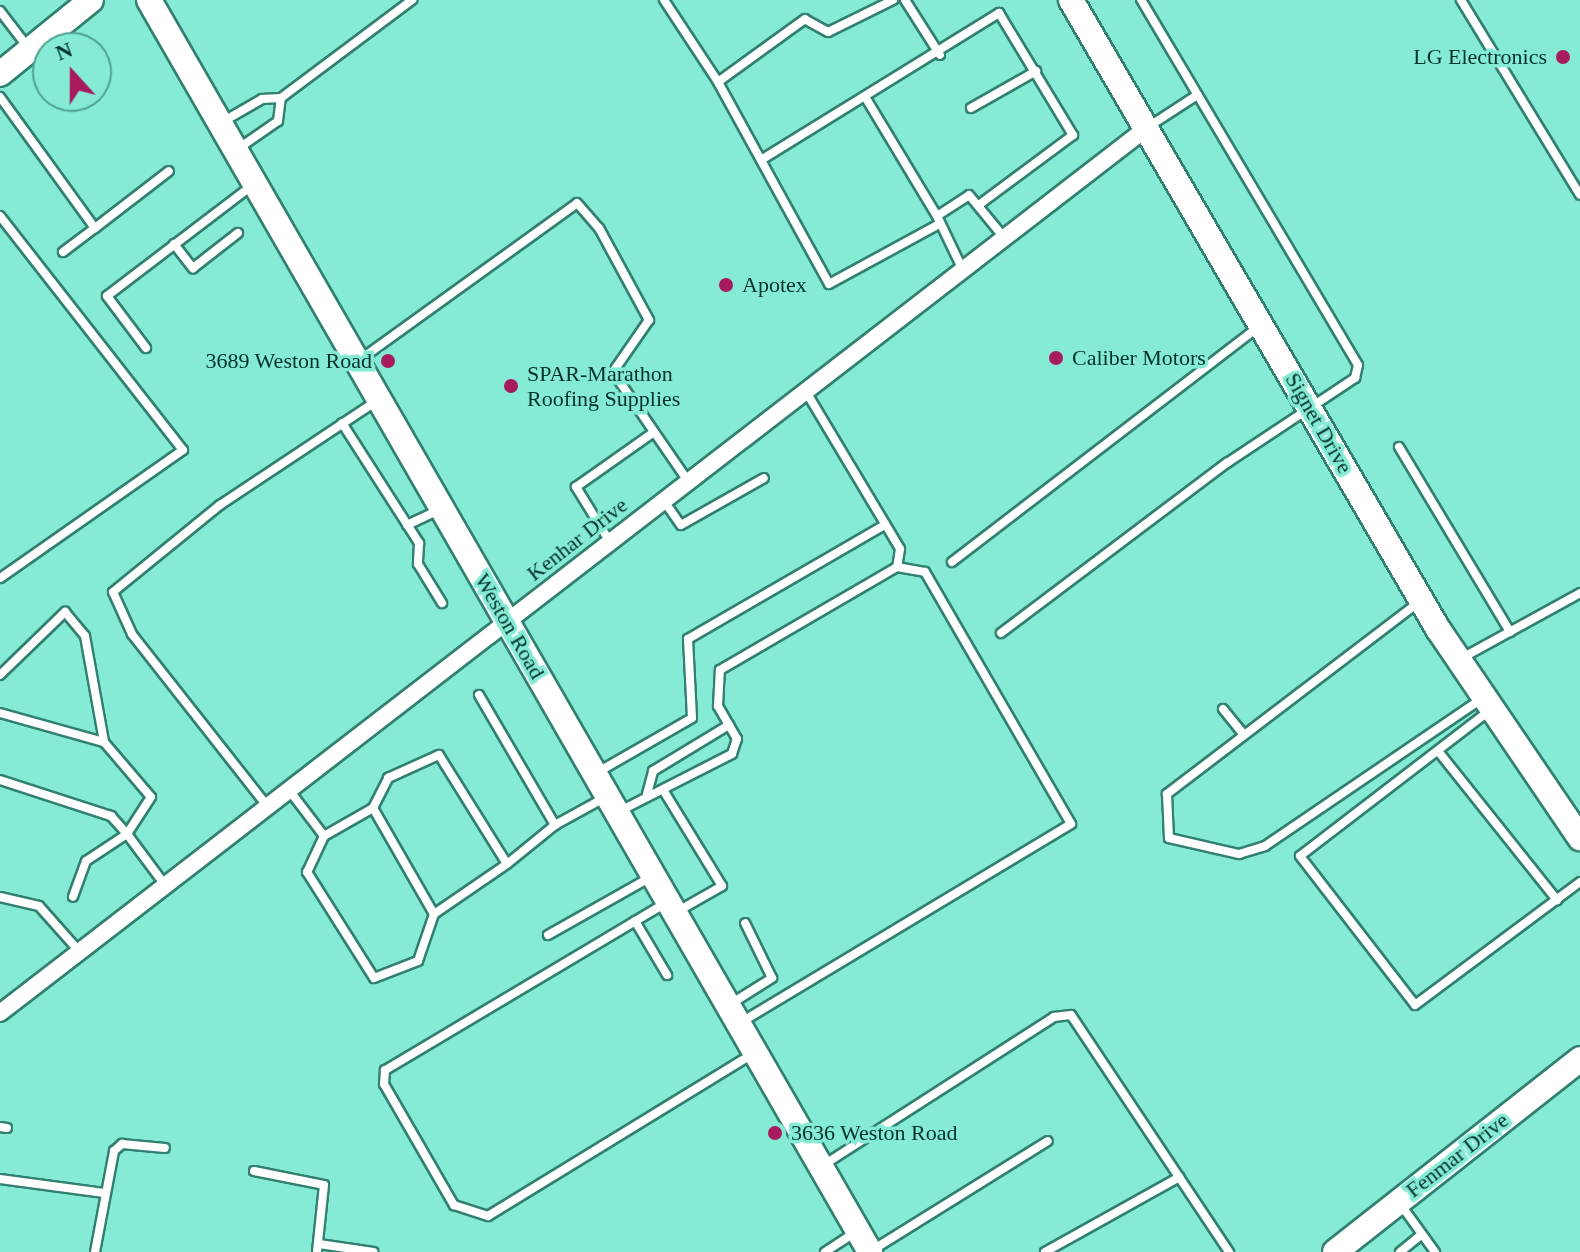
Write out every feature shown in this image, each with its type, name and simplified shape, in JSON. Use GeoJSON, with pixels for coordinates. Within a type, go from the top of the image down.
{"type":"FeatureCollection","features":[{"type":"Feature","properties":{"kind":"street"},"geometry":{"type":"LineString","coordinates":[[0,74],[91,0]]}},
{"type":"Feature","properties":{"kind":"street","name":"Weston Road"},"geometry":{"type":"LineString","coordinates":[[149,0],[866,1245]]}},
{"type":"Feature","properties":{"kind":"street","name":"Signet Drive"},"geometry":{"type":"LineString","coordinates":[[1071,0],[1144,130],[1262,324],[1458,661],[1485,705],[1580,838]]}},
{"type":"Feature","properties":{"kind":"street","name":"Kenhar Drive"},"geometry":{"type":"LineString","coordinates":[[0,1013],[610,542],[961,266],[1144,130]]}},
{"type":"Feature","properties":{"kind":"street","name":"Fenmar Drive"},"geometry":{"type":"LineString","coordinates":[[1335,1252],[1580,1059]]}},
{"type":"Feature","properties":{"kind":"lane"},"geometry":{"type":"LineString","coordinates":[[220,124],[262,99],[281,98],[412,0]]}},
{"type":"Feature","properties":{"kind":"lane"},"geometry":{"type":"LineString","coordinates":[[664,0],[718,82],[829,284],[938,220],[969,195],[980,204],[1002,235]]}},
{"type":"Feature","properties":{"kind":"lane"},"geometry":{"type":"LineString","coordinates":[[718,82],[805,19],[828,32],[893,0]]}},
{"type":"Feature","properties":{"kind":"lane"},"geometry":{"type":"LineString","coordinates":[[905,0],[940,55]]}},
{"type":"Feature","properties":{"kind":"lane"},"geometry":{"type":"LineString","coordinates":[[1001,633],[1309,406],[1355,378],[1358,365],[1141,0]]}},
{"type":"Feature","properties":{"kind":"lane"},"geometry":{"type":"LineString","coordinates":[[1461,0],[1580,195]]}},
{"type":"Feature","properties":{"kind":"lane"},"geometry":{"type":"LineString","coordinates":[[0,11],[30,50]]}},
{"type":"Feature","properties":{"kind":"lane"},"geometry":{"type":"LineString","coordinates":[[761,160],[940,55],[999,13],[1073,135],[980,204]]}},
{"type":"Feature","properties":{"kind":"lane"},"geometry":{"type":"LineString","coordinates":[[971,108],[1036,71]]}},
{"type":"Feature","properties":{"kind":"lane"},"geometry":{"type":"LineString","coordinates":[[1144,130],[1197,95]]}},
{"type":"Feature","properties":{"kind":"lane"},"geometry":{"type":"LineString","coordinates":[[0,97],[95,228]]}},
{"type":"Feature","properties":{"kind":"lane"},"geometry":{"type":"LineString","coordinates":[[235,150],[278,121],[281,98]]}},
{"type":"Feature","properties":{"kind":"lane"},"geometry":{"type":"LineString","coordinates":[[867,100],[938,220],[961,266]]}},
{"type":"Feature","properties":{"kind":"lane"},"geometry":{"type":"LineString","coordinates":[[63,252],[169,171]]}},
{"type":"Feature","properties":{"kind":"lane"},"geometry":{"type":"LineString","coordinates":[[146,348],[107,296],[254,184]]}},
{"type":"Feature","properties":{"kind":"lane"},"geometry":{"type":"LineString","coordinates":[[357,362],[577,203],[599,228],[649,320],[613,372],[688,481]]}},
{"type":"Feature","properties":{"kind":"lane"},"geometry":{"type":"LineString","coordinates":[[0,216],[183,450],[0,578]]}},
{"type":"Feature","properties":{"kind":"lane"},"geometry":{"type":"LineString","coordinates":[[174,244],[193,268],[238,233]]}},
{"type":"Feature","properties":{"kind":"lane"},"geometry":{"type":"LineString","coordinates":[[952,562],[1262,324]]}},
{"type":"Feature","properties":{"kind":"lane"},"geometry":{"type":"LineString","coordinates":[[805,389],[900,549],[897,567]]}},
{"type":"Feature","properties":{"kind":"lane"},"geometry":{"type":"LineString","coordinates":[[268,807],[132,634],[113,592],[220,505],[379,399]]}},
{"type":"Feature","properties":{"kind":"lane"},"geometry":{"type":"LineString","coordinates":[[342,423],[407,525],[442,603]]}},
{"type":"Feature","properties":{"kind":"lane"},"geometry":{"type":"LineString","coordinates":[[610,542],[576,487],[654,432]]}},
{"type":"Feature","properties":{"kind":"lane"},"geometry":{"type":"LineString","coordinates":[[1399,447],[1510,632]]}},
{"type":"Feature","properties":{"kind":"lane"},"geometry":{"type":"LineString","coordinates":[[663,500],[681,525],[764,478]]}},
{"type":"Feature","properties":{"kind":"lane"},"geometry":{"type":"LineString","coordinates":[[407,525],[442,508]]}},
{"type":"Feature","properties":{"kind":"lane"},"geometry":{"type":"LineString","coordinates":[[595,774],[692,718],[688,639],[885,525]]}},
{"type":"Feature","properties":{"kind":"lane"},"geometry":{"type":"LineString","coordinates":[[507,864],[439,755],[388,778],[373,808],[324,836],[307,872],[374,978],[418,961],[434,914],[507,864],[555,825],[612,804],[647,794],[665,793],[732,754],[737,739],[718,706],[720,670],[897,567],[925,572],[1071,824],[734,1015]]}},
{"type":"Feature","properties":{"kind":"lane"},"geometry":{"type":"LineString","coordinates":[[1458,661],[1580,593]]}},
{"type":"Feature","properties":{"kind":"lane"},"geometry":{"type":"LineString","coordinates":[[1421,600],[1167,794],[1169,838],[1239,854],[1277,841],[1485,705]]}},
{"type":"Feature","properties":{"kind":"lane"},"geometry":{"type":"LineString","coordinates":[[0,675],[65,612],[85,636],[104,742],[151,797],[127,834],[86,861],[73,897]]}},
{"type":"Feature","properties":{"kind":"lane"},"geometry":{"type":"LineString","coordinates":[[479,695],[555,825]]}},
{"type":"Feature","properties":{"kind":"lane"},"geometry":{"type":"LineString","coordinates":[[1485,705],[1438,751],[1300,856],[1415,1005],[1580,882]]}},
{"type":"Feature","properties":{"kind":"lane"},"geometry":{"type":"LineString","coordinates":[[1223,709],[1243,734]]}},
{"type":"Feature","properties":{"kind":"lane"},"geometry":{"type":"LineString","coordinates":[[0,713],[104,742]]}},
{"type":"Feature","properties":{"kind":"lane"},"geometry":{"type":"LineString","coordinates":[[647,794],[653,771],[729,725]]}},
{"type":"Feature","properties":{"kind":"lane"},"geometry":{"type":"LineString","coordinates":[[1438,751],[1557,900]]}},
{"type":"Feature","properties":{"kind":"lane"},"geometry":{"type":"LineString","coordinates":[[0,780],[111,816],[166,885]]}},
{"type":"Feature","properties":{"kind":"lane"},"geometry":{"type":"LineString","coordinates":[[289,790],[324,836]]}},
{"type":"Feature","properties":{"kind":"lane"},"geometry":{"type":"LineString","coordinates":[[665,793],[722,886],[635,921],[385,1070],[384,1084],[454,1205],[488,1216],[756,1052]]}},
{"type":"Feature","properties":{"kind":"lane"},"geometry":{"type":"LineString","coordinates":[[373,808],[434,914]]}},
{"type":"Feature","properties":{"kind":"lane"},"geometry":{"type":"LineString","coordinates":[[548,935],[654,875]]}},
{"type":"Feature","properties":{"kind":"lane"},"geometry":{"type":"LineString","coordinates":[[0,897],[39,906],[79,952]]}},
{"type":"Feature","properties":{"kind":"lane"},"geometry":{"type":"LineString","coordinates":[[635,921],[667,975]]}},
{"type":"Feature","properties":{"kind":"lane"},"geometry":{"type":"LineString","coordinates":[[734,1015],[772,978],[745,923]]}},
{"type":"Feature","properties":{"kind":"lane"},"geometry":{"type":"LineString","coordinates":[[821,1167],[1062,1015],[1080,1021],[1229,1252]]}},
{"type":"Feature","properties":{"kind":"lane"},"geometry":{"type":"LineString","coordinates":[[825,1252],[866,1245],[1048,1141]]}},
{"type":"Feature","properties":{"kind":"lane"},"geometry":{"type":"LineString","coordinates":[[95,1252],[104,1193],[122,1144],[165,1148]]}},
{"type":"Feature","properties":{"kind":"lane"},"geometry":{"type":"LineString","coordinates":[[254,1171],[324,1185],[318,1248],[373,1252]]}},
{"type":"Feature","properties":{"kind":"lane"},"geometry":{"type":"LineString","coordinates":[[1045,1252],[1180,1177]]}},
{"type":"Feature","properties":{"kind":"lane"},"geometry":{"type":"LineString","coordinates":[[0,1179],[104,1193]]}},
{"type":"Feature","properties":{"kind":"lane"},"geometry":{"type":"LineString","coordinates":[[1399,1202],[1435,1252]]}},
{"type":"Feature","properties":{"kind":"lane"},"geometry":{"type":"LineString","coordinates":[[1400,1252],[1422,1234]]}},
{"type":"Feature","properties":{"kind":"place","name":"LG Electronics"},"geometry":{"type":"Point","coordinates":[1563,57]}},
{"type":"Feature","properties":{"kind":"place","name":"Apotex"},"geometry":{"type":"Point","coordinates":[726,285]}},
{"type":"Feature","properties":{"kind":"place","name":"Caliber Motors"},"geometry":{"type":"Point","coordinates":[1056,358]}},
{"type":"Feature","properties":{"kind":"place","name":"3689 Weston Road"},"geometry":{"type":"Point","coordinates":[388,361]}},
{"type":"Feature","properties":{"kind":"place","name":"SPAR-Marathon Roofing Supplies"},"geometry":{"type":"Point","coordinates":[511,386]}},
{"type":"Feature","properties":{"kind":"place","name":"3636 Weston Road"},"geometry":{"type":"Point","coordinates":[775,1133]}}]}
